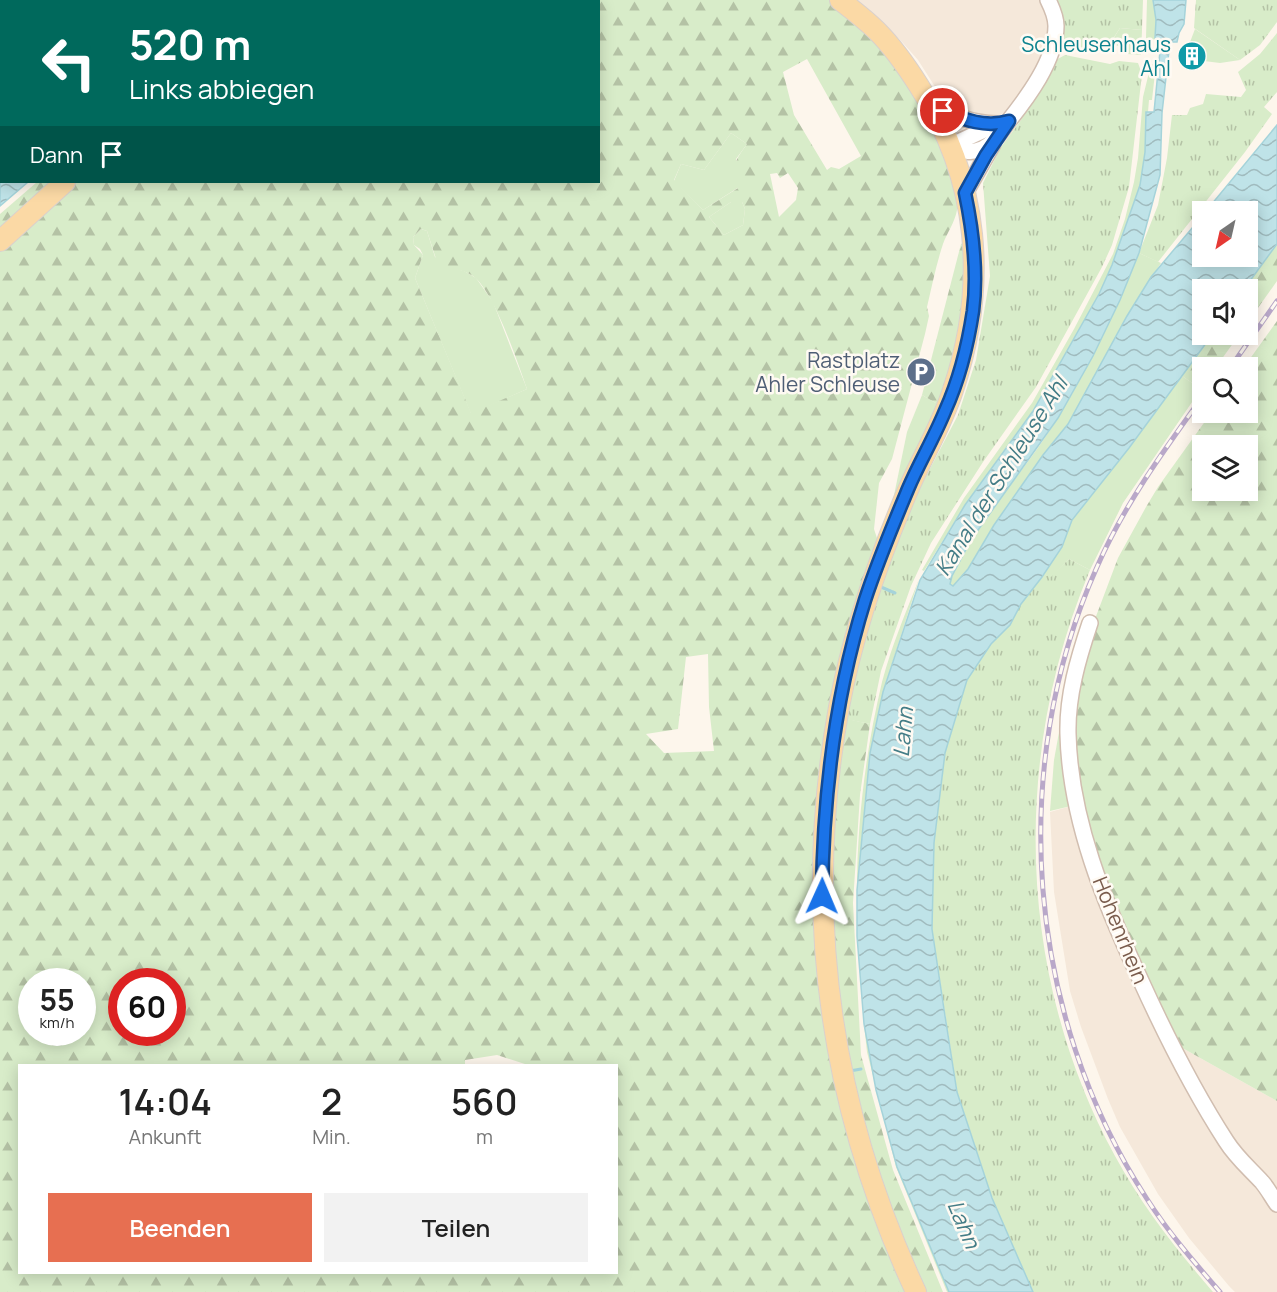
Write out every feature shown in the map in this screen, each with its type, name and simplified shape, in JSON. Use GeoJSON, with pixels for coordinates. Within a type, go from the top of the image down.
{"type":"FeatureCollection","features":[{"type":"Feature","properties":{"kind":"main road"},"geometry":{"type":"LineString","coordinates":[[840,0],[879,33],[896,53],[929,101],[951,145],[965,193],[973,234],[973,309],[968,334],[948,403],[908,489],[866,598],[839,707],[828,778],[823,847],[822,896],[825,956],[831,1014],[841,1074],[856,1132],[878,1199],[902,1263],[916,1292]]}},
{"type":"Feature","properties":{"kind":"main road"},"geometry":{"type":"LineString","coordinates":[[0,241],[64,183]]}},
{"type":"Feature","properties":{"kind":"street"},"geometry":{"type":"LineString","coordinates":[[951,145],[961,151],[970,152],[988,146],[1001,127],[1024,104],[1052,48],[1056,24],[1048,0]]}},
{"type":"Feature","properties":{"kind":"street"},"geometry":{"type":"LineString","coordinates":[[929,101],[958,117],[975,123],[1001,127]]}},
{"type":"Feature","properties":{"kind":"street"},"geometry":{"type":"LineString","coordinates":[[965,193],[1001,127]]}},
{"type":"Feature","properties":{"kind":"street","name":"Hohenrhein"},"geometry":{"type":"LineString","coordinates":[[1090,623],[1071,692],[1067,732],[1075,805],[1089,849],[1118,932],[1172,1048],[1227,1143],[1245,1166],[1263,1183],[1277,1204]]}},
{"type":"Feature","properties":{"kind":"shaded area"},"geometry":{"type":"Polygon","coordinates":[[[853,0],[1042,0],[1050,18],[1049,41],[1026,88],[1009,109],[999,116],[973,118],[946,104],[918,60],[902,42],[853,0]]]}},
{"type":"Feature","properties":{"kind":"shaded area"},"geometry":{"type":"Polygon","coordinates":[[[1071,806],[1177,1045],[1277,1101],[1277,1292],[1235,1292],[1229,1286],[1189,1238],[1158,1194],[1120,1127],[1108,1099],[1070,991],[1054,892],[1050,812],[1071,806]]]}},
{"type":"Feature","properties":{"kind":"green space"},"geometry":{"type":"Polygon","coordinates":[[[600,0],[829,0],[868,34],[899,70],[935,130],[953,175],[957,194],[955,219],[943,244],[936,268],[927,307],[929,316],[925,334],[892,459],[879,483],[874,529],[879,544],[853,622],[819,952],[909,1292],[0,1292],[0,247],[72,183],[600,183],[600,0]],[[807,59],[783,72],[794,115],[827,170],[831,167],[839,169],[861,156],[807,59]],[[731,133],[704,170],[681,164],[674,180],[703,210],[738,188],[735,164],[747,144],[731,133]],[[777,173],[770,174],[779,217],[796,200],[798,188],[788,173],[780,178],[777,173]],[[731,202],[709,217],[724,235],[743,225],[745,209],[742,202],[731,202]],[[421,229],[413,237],[414,245],[423,255],[415,278],[471,413],[527,389],[518,362],[489,296],[481,284],[469,273],[438,265],[427,231],[421,229]],[[708,654],[686,657],[678,729],[646,734],[664,753],[714,751],[709,707],[708,654]]]}},
{"type":"Feature","properties":{"kind":"green space"},"geometry":{"type":"Polygon","coordinates":[[[1056,0],[1143,0],[1142,30],[1120,28],[1107,48],[1070,47],[1063,39],[1056,0]]]}},
{"type":"Feature","properties":{"kind":"green space"},"geometry":{"type":"Polygon","coordinates":[[[1147,0],[1153,0],[1157,40],[1146,38],[1147,0]]]}},
{"type":"Feature","properties":{"kind":"green space"},"geometry":{"type":"Polygon","coordinates":[[[1196,0],[1277,0],[1277,22],[1260,45],[1240,60],[1194,28],[1196,0]]]}},
{"type":"Feature","properties":{"kind":"green space"},"geometry":{"type":"Polygon","coordinates":[[[1120,28],[1142,30],[1141,55],[1127,54],[1127,48],[1110,44],[1120,28]]]}},
{"type":"Feature","properties":{"kind":"green space"},"geometry":{"type":"Polygon","coordinates":[[[1195,29],[1240,60],[1220,63],[1204,61],[1204,52],[1187,50],[1195,29]]]}},
{"type":"Feature","properties":{"kind":"green space"},"geometry":{"type":"Polygon","coordinates":[[[1277,33],[1277,92],[1264,107],[1272,114],[1206,201],[1192,201],[1192,219],[1158,262],[1139,253],[1158,205],[1172,115],[1187,115],[1190,108],[1203,104],[1206,94],[1241,97],[1246,90],[1238,72],[1260,54],[1277,33]]]}},
{"type":"Feature","properties":{"kind":"green space"},"geometry":{"type":"Polygon","coordinates":[[[1065,55],[1110,64],[1119,61],[1138,63],[1142,74],[1129,187],[1112,245],[1036,387],[983,462],[931,543],[911,586],[881,671],[870,724],[845,719],[855,665],[879,589],[922,484],[958,415],[976,360],[990,276],[983,183],[1001,147],[1037,94],[1054,61],[1065,55]]]}},
{"type":"Feature","properties":{"kind":"green space"},"geometry":{"type":"Polygon","coordinates":[[[1151,64],[1156,64],[1152,100],[1149,100],[1148,112],[1146,112],[1145,152],[1140,185],[1112,265],[1099,294],[1033,411],[965,505],[924,571],[922,570],[964,498],[1032,403],[1113,254],[1134,182],[1143,97],[1151,64]]]}},
{"type":"Feature","properties":{"kind":"green space"},"geometry":{"type":"Polygon","coordinates":[[[731,133],[747,144],[736,159],[739,187],[703,210],[674,181],[681,164],[704,170],[731,133]]]}},
{"type":"Feature","properties":{"kind":"green space"},"geometry":{"type":"Polygon","coordinates":[[[36,183],[56,183],[0,234],[0,214],[36,183]]]}},
{"type":"Feature","properties":{"kind":"green space"},"geometry":{"type":"Polygon","coordinates":[[[731,202],[742,202],[745,209],[743,225],[724,235],[709,217],[731,202]]]}},
{"type":"Feature","properties":{"kind":"green space"},"geometry":{"type":"Polygon","coordinates":[[[421,229],[427,231],[435,257],[476,278],[493,302],[527,389],[471,414],[415,278],[423,255],[414,245],[413,237],[421,229]]]}},
{"type":"Feature","properties":{"kind":"green space"},"geometry":{"type":"Polygon","coordinates":[[[965,242],[964,321],[941,406],[922,395],[961,244],[965,242]]]}},
{"type":"Feature","properties":{"kind":"green space"},"geometry":{"type":"Polygon","coordinates":[[[1277,244],[1277,281],[1258,308],[1258,279],[1251,279],[1277,244]]]}},
{"type":"Feature","properties":{"kind":"green space"},"geometry":{"type":"Polygon","coordinates":[[[1139,253],[1161,263],[1127,316],[1068,424],[1043,455],[994,525],[968,569],[953,586],[950,584],[953,573],[974,537],[1048,434],[1070,397],[1102,336],[1139,253]]]}},
{"type":"Feature","properties":{"kind":"green space"},"geometry":{"type":"Polygon","coordinates":[[[1277,321],[1277,1101],[1177,1045],[1122,930],[1080,809],[1072,717],[1095,619],[1118,558],[1146,507],[1192,440],[1192,501],[1258,501],[1258,435],[1195,435],[1204,423],[1258,423],[1258,357],[1251,357],[1277,321]]]}},
{"type":"Feature","properties":{"kind":"green space"},"geometry":{"type":"Polygon","coordinates":[[[1205,345],[1232,345],[1223,357],[1196,357],[1205,345]]]}},
{"type":"Feature","properties":{"kind":"green space"},"geometry":{"type":"Polygon","coordinates":[[[1192,362],[1192,383],[1182,376],[1192,362]]]}},
{"type":"Feature","properties":{"kind":"green space"},"geometry":{"type":"Polygon","coordinates":[[[1182,376],[1192,383],[1192,402],[1123,503],[1090,570],[1069,559],[1051,578],[1044,574],[1062,547],[1072,520],[1182,376]]]}},
{"type":"Feature","properties":{"kind":"green space"},"geometry":{"type":"Polygon","coordinates":[[[922,395],[941,406],[892,505],[907,432],[922,395]]]}},
{"type":"Feature","properties":{"kind":"green space"},"geometry":{"type":"Polygon","coordinates":[[[1069,559],[1090,570],[1064,642],[1047,715],[1037,790],[1036,866],[1043,941],[1059,1015],[1083,1087],[1115,1156],[1160,1227],[1213,1292],[1033,1292],[992,1198],[957,1091],[932,929],[934,843],[945,753],[967,680],[991,644],[1010,625],[1021,604],[1044,574],[1051,577],[1069,559]]]}},
{"type":"Feature","properties":{"kind":"green space"},"geometry":{"type":"Polygon","coordinates":[[[919,579],[883,692],[870,753],[857,890],[861,812],[876,707],[890,656],[919,579]]]}},
{"type":"Feature","properties":{"kind":"green space"},"geometry":{"type":"Polygon","coordinates":[[[1065,699],[1071,806],[1050,811],[1054,760],[1065,699]]]}},
{"type":"Feature","properties":{"kind":"green space"},"geometry":{"type":"Polygon","coordinates":[[[843,718],[870,724],[860,795],[853,903],[861,1055],[893,1170],[943,1292],[923,1292],[883,1197],[848,1071],[828,895],[843,718]]]}},
{"type":"Feature","properties":{"kind":"green space"},"geometry":{"type":"Polygon","coordinates":[[[864,1024],[874,1082],[867,1052],[864,1024]]]}},
{"type":"Feature","properties":{"kind":"green space"},"geometry":{"type":"Polygon","coordinates":[[[884,1118],[897,1167],[949,1292],[947,1292],[896,1167],[884,1118]]]}},
{"type":"Feature","properties":{"kind":"water"},"geometry":{"type":"Polygon","coordinates":[[[1153,0],[1186,0],[1184,24],[1177,42],[1170,42],[1162,113],[1160,175],[1139,253],[1120,300],[1093,356],[1058,418],[971,540],[950,584],[953,586],[968,569],[994,525],[1043,455],[1068,424],[1151,277],[1192,228],[1192,267],[1258,267],[1258,201],[1214,201],[1277,125],[1277,244],[1251,279],[1192,279],[1192,345],[1205,345],[1196,357],[1192,357],[1192,362],[1129,448],[1072,520],[1062,547],[1021,604],[1010,625],[991,644],[967,680],[945,753],[934,843],[932,929],[957,1092],[992,1198],[1033,1292],[949,1292],[897,1167],[876,1090],[864,1024],[857,936],[857,890],[870,753],[883,692],[920,580],[965,505],[1033,411],[1099,294],[1112,265],[1140,185],[1145,152],[1146,112],[1154,112],[1161,41],[1155,38],[1156,20],[1153,0]]]}},
{"type":"Feature","properties":{"kind":"water"},"geometry":{"type":"Polygon","coordinates":[[[0,183],[27,183],[0,206],[0,183]]]}},
{"type":"Feature","properties":{"kind":"waterway"},"geometry":{"type":"LineString","coordinates":[[881,587],[895,593]]}},
{"type":"Feature","properties":{"kind":"waterway"},"geometry":{"type":"LineString","coordinates":[[850,1071],[861,1069]]}},
{"type":"Feature","properties":{"kind":"railway"},"geometry":{"type":"LineString","coordinates":[[1238,357],[1277,301]]}},
{"type":"Feature","properties":{"kind":"railway"},"geometry":{"type":"LineString","coordinates":[[1192,411],[1159,457],[1119,522],[1097,567],[1068,644],[1050,725],[1041,807],[1043,889],[1054,971],[1075,1050],[1106,1127],[1155,1211],[1220,1292]]}},
{"type":"Feature","properties":{"kind":"place","name":"Schleusenhaus Ahl"},"geometry":{"type":"Point","coordinates":[1192,56]}},
{"type":"Feature","properties":{"kind":"place","name":"Rastplatz Ahler Schleuse"},"geometry":{"type":"Point","coordinates":[921,372]}},
{"type":"Feature","properties":{"kind":"route"},"geometry":{"type":"LineString","coordinates":[[822,896],[828,778],[839,707],[851,651],[866,598],[908,489],[946,411],[954,388],[973,309],[973,234],[965,193],[986,155],[1009,121],[997,124],[975,123],[943,111]]}},
{"type":"Feature","properties":{"kind":"water label","name":"Kanal der Schleuse Ahl"},"geometry":{"type":"Point","coordinates":[1001,476]}},
{"type":"Feature","properties":{"kind":"water label","name":"Lahn"},"geometry":{"type":"Point","coordinates":[903,732]}},
{"type":"Feature","properties":{"kind":"water label","name":"Lahn"},"geometry":{"type":"Point","coordinates":[964,1224]}}]}
